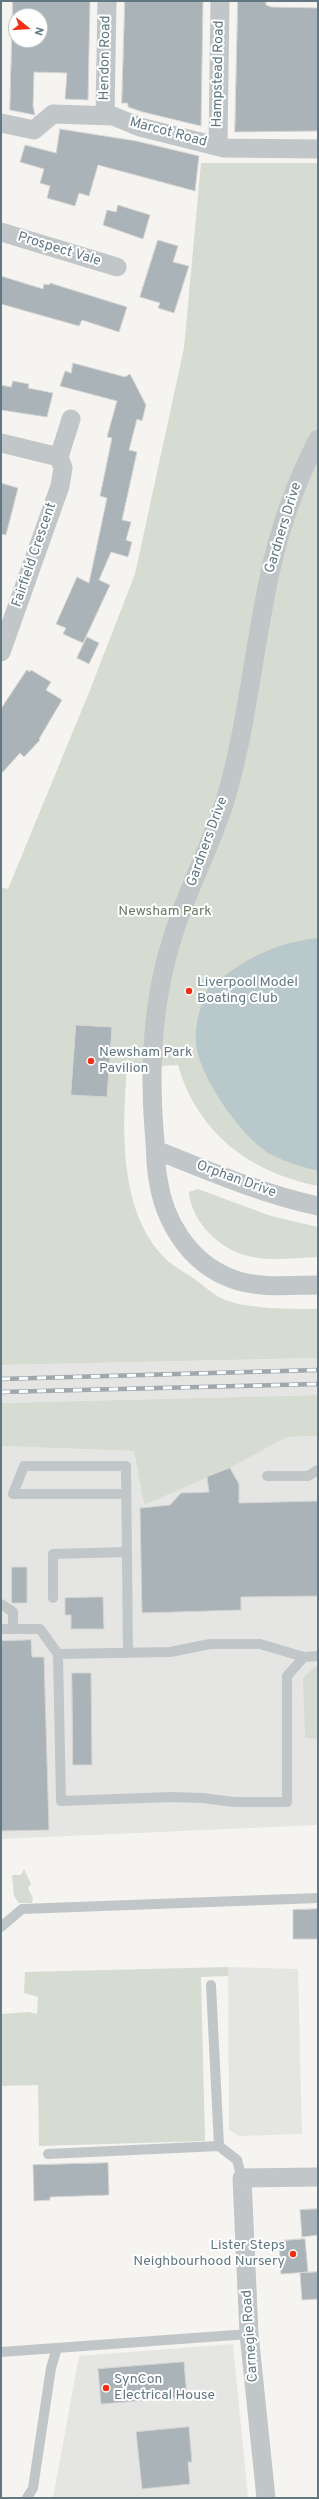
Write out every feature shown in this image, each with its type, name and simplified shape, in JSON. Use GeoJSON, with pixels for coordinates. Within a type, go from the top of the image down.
{"type":"FeatureCollection","features":[{"type":"Feature","properties":{"kind":"street","name":"Hendon Road"},"geometry":{"type":"LineString","coordinates":[[105,114],[107,1]]}},
{"type":"Feature","properties":{"kind":"street","name":"Hampstead Road"},"geometry":{"type":"LineString","coordinates":[[218,146],[220,1]]}},
{"type":"Feature","properties":{"kind":"street","name":"Marcot Road"},"geometry":{"type":"LineString","coordinates":[[1,123],[34,130],[53,114],[105,114],[140,127],[218,146],[318,149]]}},
{"type":"Feature","properties":{"kind":"street","name":"Prospect Vale"},"geometry":{"type":"LineString","coordinates":[[1,232],[117,267]]}},
{"type":"Feature","properties":{"kind":"street","name":"Fairfield Crescent"},"geometry":{"type":"LineString","coordinates":[[1,652],[60,486],[62,468],[59,457],[71,419]]}},
{"type":"Feature","properties":{"kind":"street","name":"Gardners Drive"},"geometry":{"type":"LineString","coordinates":[[318,439],[299,478],[273,561],[244,721],[225,801],[172,938],[159,986],[155,1014],[150,1079],[157,1178],[168,1214],[184,1245],[209,1267],[231,1279],[258,1284],[318,1285]]}},
{"type":"Feature","properties":{"kind":"street"},"geometry":{"type":"LineString","coordinates":[[1,443],[59,457]]}},
{"type":"Feature","properties":{"kind":"street","name":"Orphan Drive"},"geometry":{"type":"LineString","coordinates":[[156,1150],[233,1180],[296,1201],[318,1206]]}},
{"type":"Feature","properties":{"kind":"street"},"geometry":{"type":"LineString","coordinates":[[242,2178],[318,2177]]}},
{"type":"Feature","properties":{"kind":"street","name":"Carnegie Road"},"geometry":{"type":"LineString","coordinates":[[242,2178],[249,2334],[266,2498]]}},
{"type":"Feature","properties":{"kind":"lane"},"geometry":{"type":"LineString","coordinates":[[126,1494],[13,1494],[24,1466],[126,1466],[128,1653]]}},
{"type":"Feature","properties":{"kind":"lane"},"geometry":{"type":"LineString","coordinates":[[266,1476],[308,1476],[318,1470]]}},
{"type":"Feature","properties":{"kind":"lane"},"geometry":{"type":"LineString","coordinates":[[53,1598],[53,1554],[127,1552]]}},
{"type":"Feature","properties":{"kind":"lane"},"geometry":{"type":"LineString","coordinates":[[1,1604],[13,1612],[13,1629]]}},
{"type":"Feature","properties":{"kind":"lane"},"geometry":{"type":"LineString","coordinates":[[1,1629],[40,1629],[58,1654],[60,1801],[171,1797],[202,1798],[234,1802],[287,1802],[287,1676],[304,1657]]}},
{"type":"Feature","properties":{"kind":"lane"},"geometry":{"type":"LineString","coordinates":[[58,1654],[170,1652],[210,1644],[260,1644],[304,1657],[318,1656]]}},
{"type":"Feature","properties":{"kind":"lane"},"geometry":{"type":"LineString","coordinates":[[1,1927],[22,1909],[318,1898]]}},
{"type":"Feature","properties":{"kind":"lane"},"geometry":{"type":"LineString","coordinates":[[211,1985],[219,2146]]}},
{"type":"Feature","properties":{"kind":"lane"},"geometry":{"type":"LineString","coordinates":[[48,2154],[219,2146],[237,2160],[242,2178]]}},
{"type":"Feature","properties":{"kind":"lane"},"geometry":{"type":"LineString","coordinates":[[1,2352],[249,2334]]}},
{"type":"Feature","properties":{"kind":"lane"},"geometry":{"type":"LineString","coordinates":[[27,2498],[33,2488],[51,2368],[58,2348]]}},
{"type":"Feature","properties":{"kind":"shaded area"},"geometry":{"type":"Polygon","coordinates":[[[318,938],[318,1171],[294,1164],[272,1155],[248,1136],[236,1122],[224,1106],[205,1073],[196,1044],[196,1028],[199,1012],[211,982],[217,982],[240,965],[264,952],[290,943],[318,938]]]}},
{"type":"Feature","properties":{"kind":"shaded area"},"geometry":{"type":"Polygon","coordinates":[[[318,1358],[318,1395],[1,1403],[1,1365],[318,1358]]]}},
{"type":"Feature","properties":{"kind":"shaded area"},"geometry":{"type":"Polygon","coordinates":[[[318,1436],[318,1825],[1,1839],[1,1446],[134,1451],[144,1505],[230,1468],[287,1437],[318,1436]]]}},
{"type":"Feature","properties":{"kind":"shaded area"},"geometry":{"type":"Polygon","coordinates":[[[228,1967],[298,1969],[302,2134],[239,2136],[229,2130],[228,1967]]]}},
{"type":"Feature","properties":{"kind":"shaded area"},"geometry":{"type":"Polygon","coordinates":[[[233,2344],[248,2498],[53,2498],[79,2356],[233,2344]]]}},
{"type":"Feature","properties":{"kind":"green space","name":"Newsham Park"},"geometry":{"type":"Polygon","coordinates":[[[201,163],[318,163],[318,1186],[294,1180],[271,1171],[249,1160],[230,1146],[213,1130],[198,1111],[187,1089],[178,1065],[127,1068],[124,1116],[127,1167],[131,1192],[138,1216],[149,1237],[166,1259],[225,1300],[258,1307],[318,1309],[318,1358],[1,1365],[1,887],[8,889],[90,690],[135,574],[184,348],[201,163]]]}},
{"type":"Feature","properties":{"kind":"green space"},"geometry":{"type":"Polygon","coordinates":[[[198,1189],[271,1216],[318,1227],[318,1257],[288,1259],[260,1258],[246,1256],[221,1244],[201,1224],[193,1209],[189,1192],[198,1189]]]}},
{"type":"Feature","properties":{"kind":"green space"},"geometry":{"type":"Polygon","coordinates":[[[318,1395],[318,1436],[287,1437],[230,1468],[144,1505],[134,1451],[1,1446],[1,1403],[318,1395]]]}},
{"type":"Feature","properties":{"kind":"green space"},"geometry":{"type":"Polygon","coordinates":[[[315,1667],[318,1667],[318,1739],[305,1738],[303,1678],[315,1667]]]}},
{"type":"Feature","properties":{"kind":"green space"},"geometry":{"type":"Polygon","coordinates":[[[24,1869],[31,1884],[28,1888],[33,1898],[32,1903],[19,1903],[14,1896],[12,1875],[21,1875],[24,1869]]]}},
{"type":"Feature","properties":{"kind":"green space"},"geometry":{"type":"Polygon","coordinates":[[[228,1967],[228,1976],[201,1977],[205,2141],[39,2146],[38,2085],[1,2086],[1,2014],[29,2012],[37,2014],[38,1997],[24,1993],[25,1972],[228,1967]]]}},
{"type":"Feature","properties":{"kind":"building"},"geometry":{"type":"Polygon","coordinates":[[[13,1],[90,1],[88,100],[65,99],[67,73],[34,72],[33,106],[35,115],[10,110],[12,48],[48,48],[48,8],[13,8],[13,1]]]}},
{"type":"Feature","properties":{"kind":"building"},"geometry":{"type":"Polygon","coordinates":[[[125,1],[203,1],[201,126],[143,112],[128,107],[128,103],[122,103],[125,1]]]}},
{"type":"Feature","properties":{"kind":"building"},"geometry":{"type":"Polygon","coordinates":[[[238,1],[266,1],[266,5],[271,7],[318,8],[318,131],[235,132],[238,1]]]}},
{"type":"Feature","properties":{"kind":"building"},"geometry":{"type":"Polygon","coordinates":[[[60,129],[136,141],[199,156],[195,191],[98,165],[89,196],[79,193],[75,206],[47,198],[50,186],[40,183],[44,169],[20,162],[25,145],[56,153],[60,129]]]}},
{"type":"Feature","properties":{"kind":"building"},"geometry":{"type":"Polygon","coordinates":[[[118,205],[150,215],[143,239],[103,225],[107,210],[116,212],[118,205]]]}},
{"type":"Feature","properties":{"kind":"building"},"geometry":{"type":"Polygon","coordinates":[[[158,240],[178,246],[173,262],[189,266],[174,313],[158,308],[160,303],[140,297],[158,240]]]}},
{"type":"Feature","properties":{"kind":"building"},"geometry":{"type":"Polygon","coordinates":[[[1,276],[43,289],[44,284],[49,285],[50,283],[127,307],[119,332],[82,320],[79,326],[1,304],[1,276]]]}},
{"type":"Feature","properties":{"kind":"building"},"geometry":{"type":"Polygon","coordinates":[[[73,363],[125,377],[130,374],[146,405],[142,421],[137,419],[129,450],[137,452],[122,520],[131,522],[126,540],[132,542],[128,557],[111,552],[99,580],[110,585],[83,643],[63,634],[66,628],[56,624],[77,577],[89,583],[107,498],[100,496],[112,438],[107,437],[117,401],[60,386],[65,371],[71,373],[73,363]]]}},
{"type":"Feature","properties":{"kind":"building"},"geometry":{"type":"Polygon","coordinates":[[[13,381],[29,384],[28,388],[53,393],[47,417],[1,410],[1,385],[11,387],[13,381]]]}},
{"type":"Feature","properties":{"kind":"building"},"geometry":{"type":"Polygon","coordinates":[[[1,483],[18,488],[6,535],[1,534],[1,483]]]}},
{"type":"Feature","properties":{"kind":"building"},"geometry":{"type":"Polygon","coordinates":[[[87,637],[99,643],[89,664],[77,658],[87,637]]]}},
{"type":"Feature","properties":{"kind":"building"},"geometry":{"type":"Polygon","coordinates":[[[27,670],[30,672],[31,670],[51,682],[46,690],[62,700],[39,739],[40,740],[24,757],[20,753],[1,774],[1,709],[27,670]]]}},
{"type":"Feature","properties":{"kind":"building","name":"Newsham Park Pavilion"},"geometry":{"type":"Polygon","coordinates":[[[76,1025],[112,1027],[107,1097],[71,1095],[76,1025]]]}},
{"type":"Feature","properties":{"kind":"building"},"geometry":{"type":"Polygon","coordinates":[[[230,1468],[239,1484],[239,1503],[318,1501],[318,1596],[241,1597],[241,1610],[142,1613],[140,1508],[170,1505],[181,1493],[209,1492],[207,1477],[230,1468]]]}},
{"type":"Feature","properties":{"kind":"building"},"geometry":{"type":"Polygon","coordinates":[[[12,1567],[27,1567],[27,1603],[12,1603],[12,1567]]]}},
{"type":"Feature","properties":{"kind":"building"},"geometry":{"type":"Polygon","coordinates":[[[103,1597],[104,1629],[71,1629],[71,1615],[65,1615],[65,1598],[103,1597]]]}},
{"type":"Feature","properties":{"kind":"building"},"geometry":{"type":"Polygon","coordinates":[[[31,1640],[32,1657],[44,1657],[49,1830],[1,1831],[1,1641],[31,1640]]]}},
{"type":"Feature","properties":{"kind":"building"},"geometry":{"type":"Polygon","coordinates":[[[72,1673],[91,1673],[92,1765],[73,1765],[72,1673]]]}},
{"type":"Feature","properties":{"kind":"building"},"geometry":{"type":"Polygon","coordinates":[[[318,1909],[318,1939],[293,1939],[293,1910],[318,1909]]]}},
{"type":"Feature","properties":{"kind":"building"},"geometry":{"type":"Polygon","coordinates":[[[108,2163],[109,2195],[50,2197],[50,2200],[34,2201],[33,2165],[108,2163]]]}},
{"type":"Feature","properties":{"kind":"building"},"geometry":{"type":"Polygon","coordinates":[[[318,2209],[318,2235],[302,2237],[300,2210],[318,2209]]]}},
{"type":"Feature","properties":{"kind":"building"},"geometry":{"type":"Polygon","coordinates":[[[305,2239],[308,2272],[281,2274],[279,2241],[305,2239]]]}},
{"type":"Feature","properties":{"kind":"building"},"geometry":{"type":"Polygon","coordinates":[[[318,2272],[318,2299],[302,2300],[300,2273],[318,2272]]]}},
{"type":"Feature","properties":{"kind":"building"},"geometry":{"type":"Polygon","coordinates":[[[184,2362],[187,2397],[101,2404],[98,2369],[184,2362]]]}},
{"type":"Feature","properties":{"kind":"building"},"geometry":{"type":"Polygon","coordinates":[[[189,2427],[192,2462],[188,2462],[190,2484],[142,2489],[136,2432],[189,2427]]]}},
{"type":"Feature","properties":{"kind":"railway"},"geometry":{"type":"LineString","coordinates":[[1,1379],[318,1370]]}},
{"type":"Feature","properties":{"kind":"railway"},"geometry":{"type":"LineString","coordinates":[[1,1392],[318,1384]]}},
{"type":"Feature","properties":{"kind":"place","name":"Liverpool Model Boating Club"},"geometry":{"type":"Point","coordinates":[189,991]}},
{"type":"Feature","properties":{"kind":"place","name":"Newsham Park Pavilion"},"geometry":{"type":"Point","coordinates":[91,1061]}},
{"type":"Feature","properties":{"kind":"place","name":"Lister Steps Neighbourhood Nursery"},"geometry":{"type":"Point","coordinates":[293,2254]}},
{"type":"Feature","properties":{"kind":"place","name":"SynCon Electrical House"},"geometry":{"type":"Point","coordinates":[106,2388]}}]}
